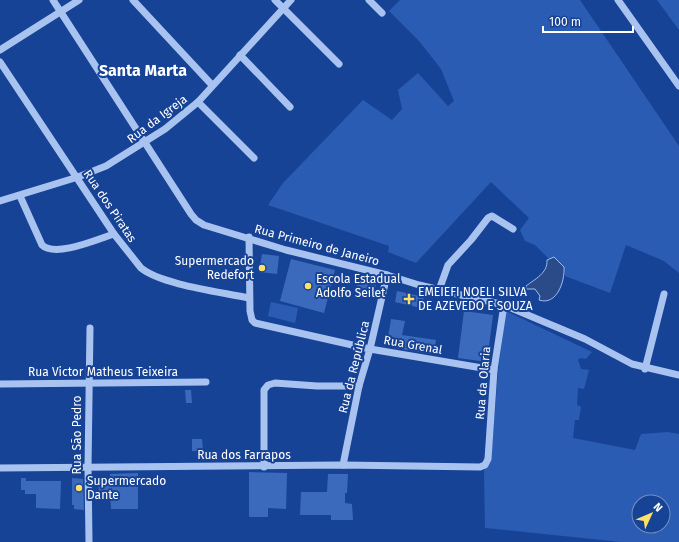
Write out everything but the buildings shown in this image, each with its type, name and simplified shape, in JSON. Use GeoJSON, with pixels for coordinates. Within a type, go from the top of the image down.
{"type":"FeatureCollection","features":[{"type":"Feature","properties":{"kind":"street","name":"Rua Primeiro de Janeiro"},"geometry":{"type":"LineString","coordinates":[[54,0],[196,220],[204,225],[249,237],[286,250],[504,305],[585,339],[632,364],[679,375]]}},
{"type":"Feature","properties":{"kind":"street"},"geometry":{"type":"LineString","coordinates":[[0,50],[79,0]]}},
{"type":"Feature","properties":{"kind":"street"},"geometry":{"type":"LineString","coordinates":[[133,0],[212,85]]}},
{"type":"Feature","properties":{"kind":"street"},"geometry":{"type":"LineString","coordinates":[[275,0],[339,64]]}},
{"type":"Feature","properties":{"kind":"street","name":"Rua da Igreja"},"geometry":{"type":"LineString","coordinates":[[0,201],[78,178],[106,166],[166,129],[198,102],[291,0]]}},
{"type":"Feature","properties":{"kind":"street"},"geometry":{"type":"LineString","coordinates":[[369,0],[382,13]]}},
{"type":"Feature","properties":{"kind":"street"},"geometry":{"type":"LineString","coordinates":[[618,0],[679,86]]}},
{"type":"Feature","properties":{"kind":"street"},"geometry":{"type":"LineString","coordinates":[[240,55],[290,107]]}},
{"type":"Feature","properties":{"kind":"street","name":"Rua dos Piratas"},"geometry":{"type":"LineString","coordinates":[[0,62],[114,234],[141,268],[155,277],[250,298]]}},
{"type":"Feature","properties":{"kind":"street"},"geometry":{"type":"LineString","coordinates":[[198,102],[254,158]]}},
{"type":"Feature","properties":{"kind":"street"},"geometry":{"type":"LineString","coordinates":[[20,196],[42,245],[48,250],[68,248],[114,234]]}},
{"type":"Feature","properties":{"kind":"street"},"geometry":{"type":"LineString","coordinates":[[440,290],[448,265],[471,240],[488,218],[492,216],[513,229]]}},
{"type":"Feature","properties":{"kind":"street"},"geometry":{"type":"LineString","coordinates":[[249,237],[250,298]]}},
{"type":"Feature","properties":{"kind":"street","name":"Rua da República"},"geometry":{"type":"LineString","coordinates":[[343,465],[358,386],[370,349],[387,275]]}},
{"type":"Feature","properties":{"kind":"street"},"geometry":{"type":"LineString","coordinates":[[645,368],[664,294]]}},
{"type":"Feature","properties":{"kind":"street","name":"Rua Grenal"},"geometry":{"type":"LineString","coordinates":[[250,298],[252,320],[258,324],[370,349],[494,370]]}},
{"type":"Feature","properties":{"kind":"street","name":"Rua da Olaria"},"geometry":{"type":"LineString","coordinates":[[486,463],[489,453],[494,370],[504,305]]}},
{"type":"Feature","properties":{"kind":"street","name":"Rua São Pedro"},"geometry":{"type":"LineString","coordinates":[[89,542],[88,467],[90,328]]}},
{"type":"Feature","properties":{"kind":"street","name":"Rua Victor Matheus Teixeira"},"geometry":{"type":"LineString","coordinates":[[0,384],[206,382]]}},
{"type":"Feature","properties":{"kind":"street"},"geometry":{"type":"LineString","coordinates":[[264,467],[264,390],[268,386],[275,383],[317,386],[358,386]]}},
{"type":"Feature","properties":{"kind":"street","name":"Rua dos Farrapos"},"geometry":{"type":"LineString","coordinates":[[0,468],[414,465],[456,468],[480,467],[486,463]]}},
{"type":"Feature","properties":{"kind":"shaded area"},"geometry":{"type":"Polygon","coordinates":[[[400,0],[580,0],[679,146],[679,273],[664,261],[626,245],[610,293],[565,276],[564,267],[554,257],[549,259],[535,245],[525,241],[520,230],[529,218],[491,182],[416,263],[388,252],[389,246],[268,205],[283,183],[363,100],[392,120],[402,109],[398,90],[418,73],[448,106],[454,101],[441,69],[419,41],[389,11],[400,0]]]}},
{"type":"Feature","properties":{"kind":"shaded area"},"geometry":{"type":"Polygon","coordinates":[[[657,0],[679,0],[679,30],[657,0]]]}},
{"type":"Feature","properties":{"kind":"shaded area"},"geometry":{"type":"Polygon","coordinates":[[[554,257],[564,267],[563,279],[559,291],[551,299],[545,301],[539,300],[540,296],[535,289],[526,289],[526,286],[543,272],[547,265],[547,260],[554,257]]]}},
{"type":"Feature","properties":{"kind":"shaded area"},"geometry":{"type":"Polygon","coordinates":[[[271,302],[298,308],[295,323],[268,316],[271,302]]]}},
{"type":"Feature","properties":{"kind":"shaded area"},"geometry":{"type":"Polygon","coordinates":[[[506,311],[592,352],[586,359],[580,358],[578,360],[581,369],[589,370],[584,389],[578,388],[577,405],[581,407],[579,420],[575,420],[573,438],[635,450],[641,434],[668,432],[679,434],[679,542],[621,542],[485,528],[484,470],[489,465],[491,459],[498,372],[506,311]]]}},
{"type":"Feature","properties":{"kind":"place","name":"Supermercado Redefort"},"geometry":{"type":"Point","coordinates":[262,268]}},
{"type":"Feature","properties":{"kind":"place","name":"Escola Estadual Adolfo Seilet"},"geometry":{"type":"Point","coordinates":[308,286]}},
{"type":"Feature","properties":{"kind":"place","name":"EMEIEFI NOELI SILVA DE AZEVEDO E SOUZA"},"geometry":{"type":"Point","coordinates":[409,299]}},
{"type":"Feature","properties":{"kind":"place","name":"Supermercado Dante"},"geometry":{"type":"Point","coordinates":[79,488]}},
{"type":"Feature","properties":{"kind":"district","name":"Santa Marta"},"geometry":{"type":"Point","coordinates":[143,70]}}]}
